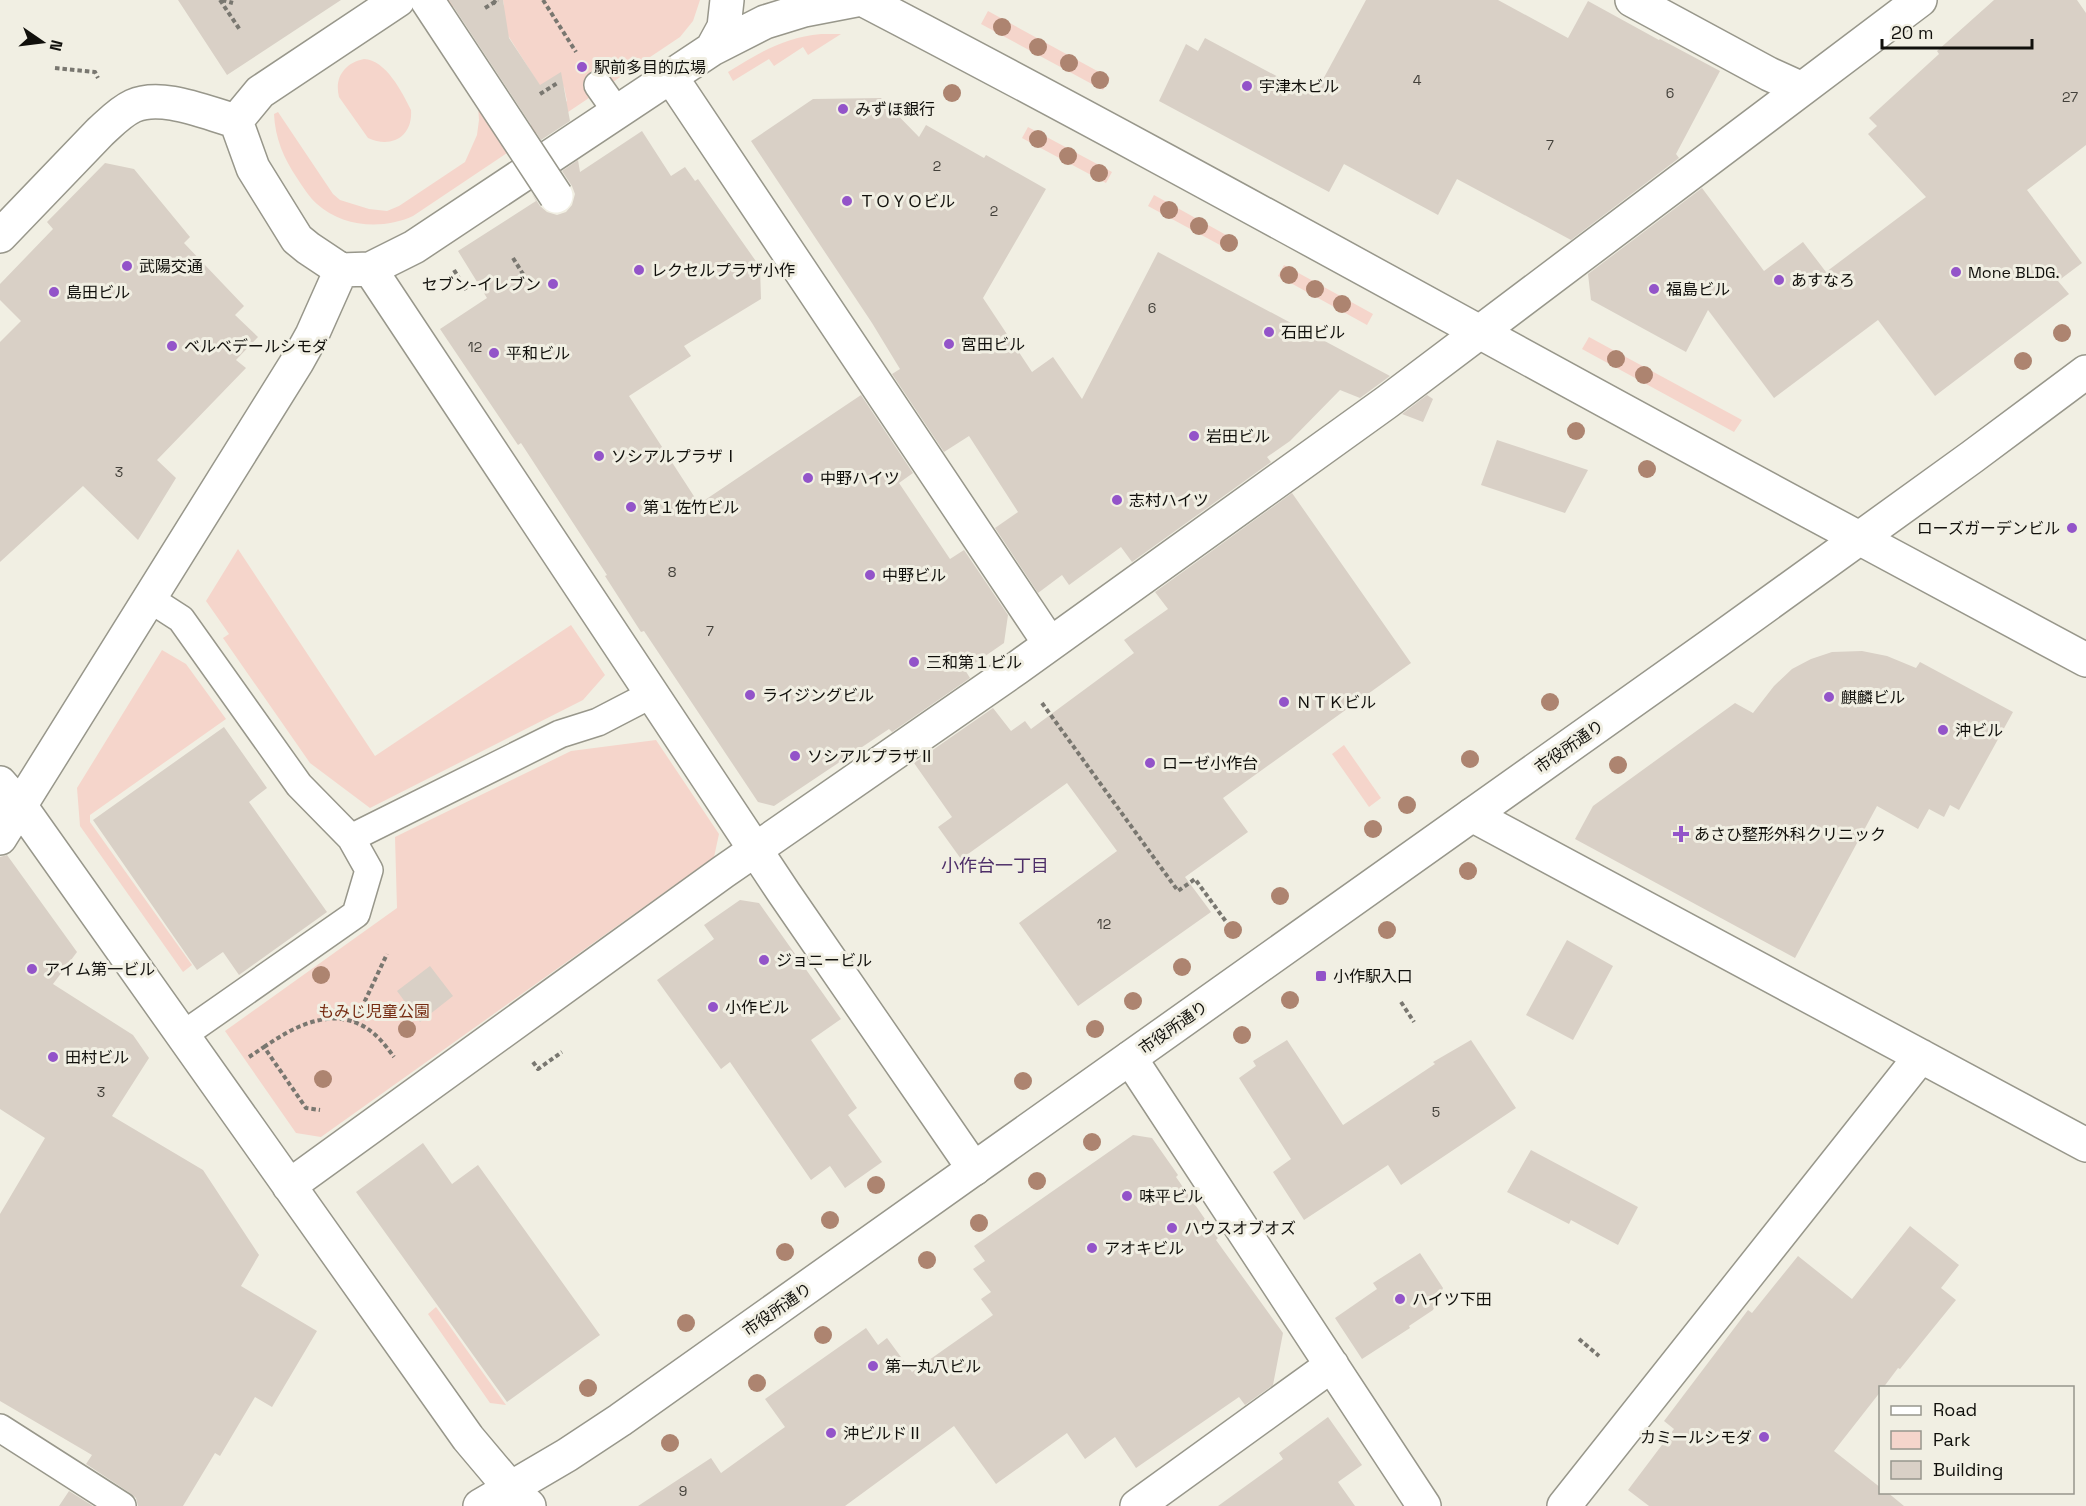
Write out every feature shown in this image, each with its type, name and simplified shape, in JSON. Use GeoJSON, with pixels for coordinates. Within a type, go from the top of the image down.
{"type":"FeatureCollection","features":[{"type":"Feature","properties":{"kind":"street"},"geometry":{"type":"LineString","coordinates":[[236,121],[260,92],[398,0]]}},
{"type":"Feature","properties":{"kind":"street"},"geometry":{"type":"LineString","coordinates":[[427,0],[556,196]]}},
{"type":"Feature","properties":{"kind":"street"},"geometry":{"type":"LineString","coordinates":[[712,49],[724,27],[727,0]]}},
{"type":"Feature","properties":{"kind":"street"},"geometry":{"type":"LineString","coordinates":[[0,838],[11,795],[150,599],[297,362],[312,334],[356,270],[414,247],[712,49],[765,22],[804,10],[856,0]]}},
{"type":"Feature","properties":{"kind":"street"},"geometry":{"type":"LineString","coordinates":[[864,0],[1678,442],[2086,660]]}},
{"type":"Feature","properties":{"kind":"street"},"geometry":{"type":"LineString","coordinates":[[1632,0],[1769,74],[1802,89]]}},
{"type":"Feature","properties":{"kind":"street"},"geometry":{"type":"LineString","coordinates":[[289,1186],[756,849],[1017,668],[1387,402],[1920,0]]}},
{"type":"Feature","properties":{"kind":"street"},"geometry":{"type":"LineString","coordinates":[[671,77],[1050,644]]}},
{"type":"Feature","properties":{"kind":"street"},"geometry":{"type":"LineString","coordinates":[[0,236],[100,132],[117,116],[132,107],[146,102],[163,101],[236,121]]}},
{"type":"Feature","properties":{"kind":"street"},"geometry":{"type":"LineString","coordinates":[[236,121],[253,168],[297,239],[356,270],[652,694],[974,1169]]}},
{"type":"Feature","properties":{"kind":"street","name":"市役所通り"},"geometry":{"type":"LineString","coordinates":[[480,1506],[520,1498],[620,1420],[1472,815],[1859,538],[2086,372]]}},
{"type":"Feature","properties":{"kind":"street"},"geometry":{"type":"LineString","coordinates":[[11,795],[468,1438],[520,1498]]}},
{"type":"Feature","properties":{"kind":"street"},"geometry":{"type":"LineString","coordinates":[[1472,815],[2086,1145]]}},
{"type":"Feature","properties":{"kind":"street"},"geometry":{"type":"LineString","coordinates":[[1564,1506],[1921,1056]]}},
{"type":"Feature","properties":{"kind":"street"},"geometry":{"type":"LineString","coordinates":[[1130,1058],[1424,1506]]}},
{"type":"Feature","properties":{"kind":"street"},"geometry":{"type":"LineString","coordinates":[[1137,1506],[1332,1365]]}},
{"type":"Feature","properties":{"kind":"lane"},"geometry":{"type":"LineString","coordinates":[[598,85],[617,112]]}},
{"type":"Feature","properties":{"kind":"lane"},"geometry":{"type":"LineString","coordinates":[[150,599],[181,619],[299,785],[351,838],[369,870],[356,914],[183,1035]]}},
{"type":"Feature","properties":{"kind":"lane"},"geometry":{"type":"LineString","coordinates":[[351,838],[560,734],[598,722],[652,694]]}},
{"type":"Feature","properties":{"kind":"lane"},"geometry":{"type":"LineString","coordinates":[[0,1428],[122,1506]]}},
{"type":"Feature","properties":{"kind":"path"},"geometry":{"type":"LineString","coordinates":[[221,0],[233,3]]}},
{"type":"Feature","properties":{"kind":"path"},"geometry":{"type":"LineString","coordinates":[[221,0],[240,30]]}},
{"type":"Feature","properties":{"kind":"path"},"geometry":{"type":"LineString","coordinates":[[543,0],[598,85]]}},
{"type":"Feature","properties":{"kind":"path"},"geometry":{"type":"LineString","coordinates":[[55,68],[95,72],[100,80]]}},
{"type":"Feature","properties":{"kind":"path"},"geometry":{"type":"LineString","coordinates":[[548,89],[551,87],[558,91]]}},
{"type":"Feature","properties":{"kind":"path"},"geometry":{"type":"LineString","coordinates":[[513,258],[523,274]]}},
{"type":"Feature","properties":{"kind":"path"},"geometry":{"type":"LineString","coordinates":[[1017,668],[1178,891],[1195,879],[1227,923]]}},
{"type":"Feature","properties":{"kind":"path"},"geometry":{"type":"LineString","coordinates":[[355,1022],[387,954]]}},
{"type":"Feature","properties":{"kind":"path"},"geometry":{"type":"LineString","coordinates":[[1401,1002],[1414,1022]]}},
{"type":"Feature","properties":{"kind":"path"},"geometry":{"type":"LineString","coordinates":[[245,1060],[285,1032],[308,1022],[331,1018],[355,1022],[373,1032],[395,1058]]}},
{"type":"Feature","properties":{"kind":"path"},"geometry":{"type":"LineString","coordinates":[[264,1047],[306,1108],[322,1111]]}},
{"type":"Feature","properties":{"kind":"path"},"geometry":{"type":"LineString","coordinates":[[386,1065],[403,1053]]}},
{"type":"Feature","properties":{"kind":"path"},"geometry":{"type":"LineString","coordinates":[[1579,1339],[1599,1356]]}},
{"type":"Feature","properties":{"kind":"green space","name":"駅前多目的広場"},"geometry":{"type":"Polygon","coordinates":[[[445,0],[463,0],[435,19],[513,137],[567,101],[564,87],[551,79],[540,86],[493,12],[504,5],[503,0],[700,0],[693,21],[680,37],[413,216],[376,224],[350,222],[338,218],[317,204],[297,178],[278,140],[274,114],[278,112],[333,194],[340,200],[369,209],[387,211],[399,206],[465,162],[477,135],[478,104],[421,16],[445,0]]]}},
{"type":"Feature","properties":{"kind":"green space"},"geometry":{"type":"Polygon","coordinates":[[[988,11],[1110,78],[1103,90],[981,24],[988,11]]]}},
{"type":"Feature","properties":{"kind":"green space"},"geometry":{"type":"Polygon","coordinates":[[[821,34],[841,34],[808,55],[803,47],[774,66],[769,59],[733,81],[728,72],[772,47],[795,39],[821,34]]]}},
{"type":"Feature","properties":{"kind":"green space"},"geometry":{"type":"Polygon","coordinates":[[[364,59],[372,61],[386,71],[398,86],[411,110],[411,119],[404,134],[392,141],[377,141],[368,138],[339,97],[338,83],[342,72],[351,64],[364,59]]]}},
{"type":"Feature","properties":{"kind":"green space"},"geometry":{"type":"Polygon","coordinates":[[[1028,127],[1112,172],[1106,183],[1022,138],[1028,127]]]}},
{"type":"Feature","properties":{"kind":"green space"},"geometry":{"type":"Polygon","coordinates":[[[1154,195],[1237,241],[1231,251],[1148,206],[1154,195]]]}},
{"type":"Feature","properties":{"kind":"green space"},"geometry":{"type":"Polygon","coordinates":[[[1284,265],[1373,314],[1367,325],[1278,276],[1284,265]]]}},
{"type":"Feature","properties":{"kind":"green space"},"geometry":{"type":"Polygon","coordinates":[[[1589,337],[1742,420],[1734,432],[1582,349],[1589,337]]]}},
{"type":"Feature","properties":{"kind":"green space"},"geometry":{"type":"Polygon","coordinates":[[[238,549],[375,756],[571,625],[605,675],[583,700],[370,808],[310,763],[223,638],[229,634],[206,601],[238,549]]]}},
{"type":"Feature","properties":{"kind":"green space"},"geometry":{"type":"Polygon","coordinates":[[[162,650],[186,664],[226,719],[90,815],[90,822],[192,965],[183,972],[80,826],[77,788],[162,650]]]}},
{"type":"Feature","properties":{"kind":"green space","name":"もみじ児童公園"},"geometry":{"type":"Polygon","coordinates":[[[656,740],[719,834],[714,857],[321,1137],[296,1133],[225,1031],[397,908],[395,837],[571,751],[656,740]]]}},
{"type":"Feature","properties":{"kind":"green space"},"geometry":{"type":"Polygon","coordinates":[[[1344,745],[1381,798],[1369,807],[1332,754],[1344,745]]]}},
{"type":"Feature","properties":{"kind":"green space"},"geometry":{"type":"Polygon","coordinates":[[[436,1307],[506,1405],[490,1403],[428,1314],[436,1307]]]}},
{"type":"Feature","properties":{"kind":"building"},"geometry":{"type":"Polygon","coordinates":[[[178,0],[341,0],[227,75],[178,0]]]}},
{"type":"Feature","properties":{"kind":"building"},"geometry":{"type":"Polygon","coordinates":[[[449,0],[503,0],[509,38],[540,85],[561,72],[570,121],[541,140],[449,0]]]}},
{"type":"Feature","properties":{"kind":"building"},"geometry":{"type":"Polygon","coordinates":[[[1366,0],[1498,0],[1568,38],[1588,1],[1720,71],[1676,154],[1679,158],[1571,240],[1457,179],[1438,215],[1344,164],[1329,192],[1159,101],[1186,44],[1198,51],[1205,38],[1314,96],[1366,0]]]}},
{"type":"Feature","properties":{"kind":"building"},"geometry":{"type":"Polygon","coordinates":[[[1994,0],[2077,0],[2086,13],[2086,145],[2027,190],[2082,263],[2058,281],[2069,294],[1935,396],[1878,320],[1774,398],[1708,310],[1686,352],[1591,300],[1588,274],[1702,188],[1764,271],[1803,242],[1826,272],[1926,197],[1868,134],[1877,126],[1869,118],[1939,54],[1937,51],[1994,0]]]}},
{"type":"Feature","properties":{"kind":"building"},"geometry":{"type":"Polygon","coordinates":[[[881,98],[919,137],[926,125],[984,158],[986,155],[1046,189],[983,298],[1032,372],[1053,357],[1082,399],[1158,252],[1390,376],[1360,398],[1340,390],[1290,441],[1267,457],[1271,462],[1132,562],[1121,547],[1069,585],[1062,575],[1038,593],[995,528],[1018,512],[969,436],[944,452],[892,374],[900,369],[872,323],[751,141],[813,99],[881,98]]]}},
{"type":"Feature","properties":{"kind":"building"},"geometry":{"type":"Polygon","coordinates":[[[642,131],[671,176],[685,167],[695,181],[698,179],[760,267],[761,299],[684,346],[691,356],[629,396],[699,504],[861,395],[913,473],[899,483],[950,559],[964,550],[1008,615],[1004,643],[965,670],[970,678],[892,732],[889,729],[774,806],[758,802],[644,631],[641,632],[605,576],[607,575],[521,443],[518,445],[440,329],[487,298],[458,251],[536,201],[531,192],[547,212],[557,215],[566,212],[572,205],[575,194],[562,171],[578,160],[580,172],[642,131]]]}},
{"type":"Feature","properties":{"kind":"building"},"geometry":{"type":"Polygon","coordinates":[[[105,163],[134,169],[190,237],[184,243],[244,306],[235,315],[258,337],[236,360],[246,368],[157,460],[176,478],[138,540],[83,486],[0,562],[0,342],[21,321],[0,300],[0,284],[53,229],[47,222],[105,163]]]}},
{"type":"Feature","properties":{"kind":"building"},"geometry":{"type":"Polygon","coordinates":[[[1427,395],[1433,399],[1423,422],[1402,414],[1427,395]]]}},
{"type":"Feature","properties":{"kind":"building"},"geometry":{"type":"Polygon","coordinates":[[[1497,440],[1588,470],[1565,513],[1481,485],[1497,440]]]}},
{"type":"Feature","properties":{"kind":"building"},"geometry":{"type":"Polygon","coordinates":[[[1292,493],[1411,663],[1223,798],[1248,832],[1185,877],[1211,912],[1078,1006],[1019,923],[1117,851],[1067,783],[961,859],[938,827],[952,817],[914,763],[993,708],[1011,731],[1025,721],[1031,729],[1134,653],[1124,640],[1168,609],[1155,592],[1292,493]]]}},
{"type":"Feature","properties":{"kind":"building"},"geometry":{"type":"Polygon","coordinates":[[[1862,651],[1887,656],[1916,668],[1920,662],[2013,712],[1959,810],[1950,805],[1944,817],[1929,809],[1918,829],[1877,806],[1795,958],[1575,839],[1593,806],[1735,703],[1753,713],[1774,686],[1792,669],[1832,652],[1862,651]]]}},
{"type":"Feature","properties":{"kind":"building"},"geometry":{"type":"Polygon","coordinates":[[[224,727],[267,788],[249,802],[327,912],[239,975],[223,952],[197,970],[93,820],[224,727]]]}},
{"type":"Feature","properties":{"kind":"building"},"geometry":{"type":"Polygon","coordinates":[[[7,855],[77,952],[53,984],[133,1035],[149,1058],[112,1116],[203,1170],[259,1255],[241,1286],[317,1331],[272,1407],[255,1397],[220,1456],[215,1453],[183,1506],[138,1506],[136,1498],[130,1493],[86,1464],[92,1455],[0,1401],[0,1214],[45,1138],[0,1109],[0,857],[7,855]]]}},
{"type":"Feature","properties":{"kind":"building"},"geometry":{"type":"Polygon","coordinates":[[[740,900],[759,903],[841,1019],[811,1040],[857,1108],[848,1115],[882,1162],[845,1188],[830,1166],[811,1180],[730,1062],[721,1069],[657,980],[714,939],[704,925],[740,900]]]}},
{"type":"Feature","properties":{"kind":"building"},"geometry":{"type":"Polygon","coordinates":[[[1567,940],[1613,966],[1573,1040],[1526,1015],[1567,940]]]}},
{"type":"Feature","properties":{"kind":"building"},"geometry":{"type":"Polygon","coordinates":[[[430,966],[453,996],[420,1022],[397,991],[430,966]]]}},
{"type":"Feature","properties":{"kind":"building"},"geometry":{"type":"Polygon","coordinates":[[[1287,1040],[1343,1125],[1435,1064],[1433,1062],[1471,1040],[1516,1108],[1401,1185],[1388,1165],[1304,1220],[1273,1172],[1291,1159],[1239,1078],[1256,1066],[1253,1061],[1287,1040]]]}},
{"type":"Feature","properties":{"kind":"building"},"geometry":{"type":"Polygon","coordinates":[[[1133,1135],[1152,1138],[1218,1238],[1216,1240],[1283,1333],[1273,1385],[1245,1405],[1239,1397],[1136,1468],[1115,1437],[1085,1459],[1067,1433],[996,1484],[954,1426],[845,1506],[638,1506],[711,1458],[721,1473],[785,1427],[765,1399],[866,1328],[878,1345],[887,1338],[912,1372],[993,1315],[981,1299],[991,1292],[973,1269],[985,1261],[974,1246],[1133,1135]]]}},
{"type":"Feature","properties":{"kind":"building"},"geometry":{"type":"Polygon","coordinates":[[[423,1143],[452,1184],[478,1165],[600,1335],[507,1402],[356,1192],[423,1143]]]}},
{"type":"Feature","properties":{"kind":"building"},"geometry":{"type":"Polygon","coordinates":[[[1531,1150],[1638,1207],[1618,1245],[1571,1220],[1569,1224],[1507,1192],[1531,1150]]]}},
{"type":"Feature","properties":{"kind":"building"},"geometry":{"type":"Polygon","coordinates":[[[1910,1226],[1959,1265],[1941,1288],[1956,1300],[1900,1369],[1898,1368],[1884,1386],[1879,1386],[1879,1394],[1834,1451],[1879,1486],[1879,1494],[1889,1494],[1904,1506],[1649,1506],[1628,1490],[1674,1429],[1664,1421],[1748,1310],[1752,1313],[1798,1256],[1852,1299],[1910,1226]]]}},
{"type":"Feature","properties":{"kind":"building","name":"ハイツ下田"},"geometry":{"type":"Polygon","coordinates":[[[1420,1253],[1443,1288],[1433,1310],[1362,1359],[1335,1318],[1377,1289],[1373,1283],[1420,1253]]]}},
{"type":"Feature","properties":{"kind":"building"},"geometry":{"type":"Polygon","coordinates":[[[1328,1417],[1362,1465],[1338,1482],[1355,1506],[1218,1506],[1283,1459],[1279,1453],[1328,1417]]]}},
{"type":"Feature","properties":{"kind":"building"},"geometry":{"type":"Polygon","coordinates":[[[69,1491],[93,1506],[59,1506],[69,1491]]]}},
{"type":"Feature","properties":{"kind":"place","name":"駅前多目的広場"},"geometry":{"type":"Point","coordinates":[582,67]}},
{"type":"Feature","properties":{"kind":"place","name":"宇津木ビル"},"geometry":{"type":"Point","coordinates":[1247,86]}},
{"type":"Feature","properties":{"kind":"place","name":"みずほ銀行"},"geometry":{"type":"Point","coordinates":[843,109]}},
{"type":"Feature","properties":{"kind":"place","name":"ＴＯＹＯビル"},"geometry":{"type":"Point","coordinates":[847,201]}},
{"type":"Feature","properties":{"kind":"place","name":"武陽交通"},"geometry":{"type":"Point","coordinates":[127,266]}},
{"type":"Feature","properties":{"kind":"place","name":"レクセルプラザ小作"},"geometry":{"type":"Point","coordinates":[639,270]}},
{"type":"Feature","properties":{"kind":"place","name":"Mone BLDG."},"geometry":{"type":"Point","coordinates":[1956,272]}},
{"type":"Feature","properties":{"kind":"place","name":"あすなろ"},"geometry":{"type":"Point","coordinates":[1779,280]}},
{"type":"Feature","properties":{"kind":"place","name":"セブン-イレブン"},"geometry":{"type":"Point","coordinates":[553,284]}},
{"type":"Feature","properties":{"kind":"place","name":"福島ビル"},"geometry":{"type":"Point","coordinates":[1654,289]}},
{"type":"Feature","properties":{"kind":"place","name":"島田ビル"},"geometry":{"type":"Point","coordinates":[54,292]}},
{"type":"Feature","properties":{"kind":"place","name":"石田ビル"},"geometry":{"type":"Point","coordinates":[1269,332]}},
{"type":"Feature","properties":{"kind":"place","name":"宮田ビル"},"geometry":{"type":"Point","coordinates":[949,344]}},
{"type":"Feature","properties":{"kind":"place","name":"ベルベデールシモダ"},"geometry":{"type":"Point","coordinates":[172,346]}},
{"type":"Feature","properties":{"kind":"place","name":"平和ビル"},"geometry":{"type":"Point","coordinates":[494,353]}},
{"type":"Feature","properties":{"kind":"place","name":"岩田ビル"},"geometry":{"type":"Point","coordinates":[1194,436]}},
{"type":"Feature","properties":{"kind":"place","name":"ソシアルプラザⅠ"},"geometry":{"type":"Point","coordinates":[599,456]}},
{"type":"Feature","properties":{"kind":"place","name":"中野ハイツ"},"geometry":{"type":"Point","coordinates":[808,478]}},
{"type":"Feature","properties":{"kind":"place","name":"志村ハイツ"},"geometry":{"type":"Point","coordinates":[1117,500]}},
{"type":"Feature","properties":{"kind":"place","name":"第１佐竹ビル"},"geometry":{"type":"Point","coordinates":[631,507]}},
{"type":"Feature","properties":{"kind":"place","name":"ローズガーデンビル"},"geometry":{"type":"Point","coordinates":[2072,528]}},
{"type":"Feature","properties":{"kind":"place","name":"中野ビル"},"geometry":{"type":"Point","coordinates":[870,575]}},
{"type":"Feature","properties":{"kind":"place","name":"三和第１ビル"},"geometry":{"type":"Point","coordinates":[914,662]}},
{"type":"Feature","properties":{"kind":"place","name":"ライジングビル"},"geometry":{"type":"Point","coordinates":[750,695]}},
{"type":"Feature","properties":{"kind":"place","name":"麒麟ビル"},"geometry":{"type":"Point","coordinates":[1829,697]}},
{"type":"Feature","properties":{"kind":"place","name":"ＮＴＫビル"},"geometry":{"type":"Point","coordinates":[1284,702]}},
{"type":"Feature","properties":{"kind":"place","name":"沖ビル"},"geometry":{"type":"Point","coordinates":[1943,730]}},
{"type":"Feature","properties":{"kind":"place","name":"ソシアルプラザⅡ"},"geometry":{"type":"Point","coordinates":[795,756]}},
{"type":"Feature","properties":{"kind":"place","name":"ローゼ小作台"},"geometry":{"type":"Point","coordinates":[1150,763]}},
{"type":"Feature","properties":{"kind":"place","name":"あさひ整形外科クリニック"},"geometry":{"type":"Point","coordinates":[1681,834]}},
{"type":"Feature","properties":{"kind":"place","name":"ジョニービル"},"geometry":{"type":"Point","coordinates":[764,960]}},
{"type":"Feature","properties":{"kind":"place","name":"アイム第一ビル"},"geometry":{"type":"Point","coordinates":[32,969]}},
{"type":"Feature","properties":{"kind":"place","name":"小作駅入口"},"geometry":{"type":"Point","coordinates":[1321,976]}},
{"type":"Feature","properties":{"kind":"place","name":"小作ビル"},"geometry":{"type":"Point","coordinates":[713,1007]}},
{"type":"Feature","properties":{"kind":"place","name":"田村ビル"},"geometry":{"type":"Point","coordinates":[53,1057]}},
{"type":"Feature","properties":{"kind":"place","name":"味平ビル"},"geometry":{"type":"Point","coordinates":[1127,1196]}},
{"type":"Feature","properties":{"kind":"place","name":"ハウスオブオズ"},"geometry":{"type":"Point","coordinates":[1172,1228]}},
{"type":"Feature","properties":{"kind":"place","name":"アオキビル"},"geometry":{"type":"Point","coordinates":[1092,1248]}},
{"type":"Feature","properties":{"kind":"place","name":"ハイツ下田"},"geometry":{"type":"Point","coordinates":[1400,1299]}},
{"type":"Feature","properties":{"kind":"place","name":"第一丸八ビル"},"geometry":{"type":"Point","coordinates":[873,1366]}},
{"type":"Feature","properties":{"kind":"place","name":"沖ビルドⅡ"},"geometry":{"type":"Point","coordinates":[831,1433]}},
{"type":"Feature","properties":{"kind":"place","name":"カミールシモダ"},"geometry":{"type":"Point","coordinates":[1764,1437]}},
{"type":"Feature","properties":{"kind":"district","name":"小作台一丁目"},"geometry":{"type":"Point","coordinates":[995,866]}}]}
